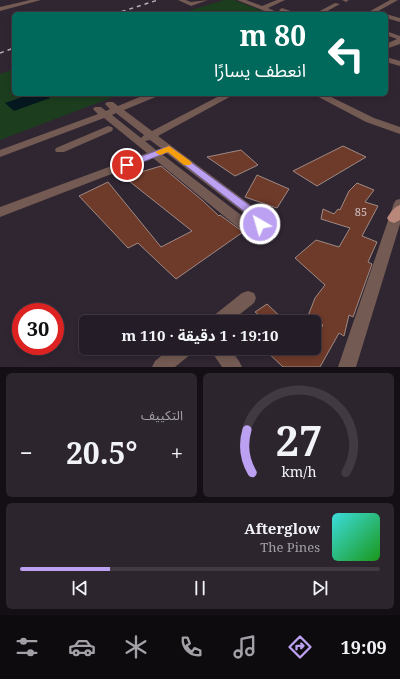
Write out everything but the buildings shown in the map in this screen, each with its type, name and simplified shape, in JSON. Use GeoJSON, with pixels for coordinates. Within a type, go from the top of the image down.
{"type":"FeatureCollection","features":[{"type":"Feature","properties":{"kind":"street"},"geometry":{"type":"LineString","coordinates":[[0,9],[38,0]]}},
{"type":"Feature","properties":{"kind":"street"},"geometry":{"type":"LineString","coordinates":[[181,0],[191,4],[205,0]]}},
{"type":"Feature","properties":{"kind":"street"},"geometry":{"type":"LineString","coordinates":[[230,0],[263,12]]}},
{"type":"Feature","properties":{"kind":"street"},"geometry":{"type":"LineString","coordinates":[[240,0],[280,12]]}},
{"type":"Feature","properties":{"kind":"street"},"geometry":{"type":"LineString","coordinates":[[263,8],[282,0]]}},
{"type":"Feature","properties":{"kind":"street"},"geometry":{"type":"LineString","coordinates":[[375,12],[395,0]]}},
{"type":"Feature","properties":{"kind":"street"},"geometry":{"type":"LineString","coordinates":[[321,12],[337,4]]}},
{"type":"Feature","properties":{"kind":"street"},"geometry":{"type":"LineString","coordinates":[[388,17],[400,20]]}},
{"type":"Feature","properties":{"kind":"street"},"geometry":{"type":"LineString","coordinates":[[388,34],[400,38]]}},
{"type":"Feature","properties":{"kind":"street"},"geometry":{"type":"LineString","coordinates":[[388,46],[400,41]]}},
{"type":"Feature","properties":{"kind":"street"},"geometry":{"type":"LineString","coordinates":[[388,55],[400,59]]}},
{"type":"Feature","properties":{"kind":"street"},"geometry":{"type":"LineString","coordinates":[[388,60],[400,64]]}},
{"type":"Feature","properties":{"kind":"street"},"geometry":{"type":"LineString","coordinates":[[114,107],[131,96]]}},
{"type":"Feature","properties":{"kind":"street"},"geometry":{"type":"LineString","coordinates":[[0,148],[149,96]]}},
{"type":"Feature","properties":{"kind":"street"},"geometry":{"type":"LineString","coordinates":[[139,141],[226,96]]}},
{"type":"Feature","properties":{"kind":"street"},"geometry":{"type":"LineString","coordinates":[[322,96],[370,120],[400,131]]}},
{"type":"Feature","properties":{"kind":"street"},"geometry":{"type":"LineString","coordinates":[[102,112],[246,226],[251,228],[257,227],[260,224],[261,220],[258,217],[114,107]]}},
{"type":"Feature","properties":{"kind":"street"},"geometry":{"type":"LineString","coordinates":[[0,154],[72,128],[102,112]]}},
{"type":"Feature","properties":{"kind":"street"},"geometry":{"type":"LineString","coordinates":[[72,128],[84,139]]}},
{"type":"Feature","properties":{"kind":"street"},"geometry":{"type":"LineString","coordinates":[[60,150],[108,129]]}},
{"type":"Feature","properties":{"kind":"street"},"geometry":{"type":"LineString","coordinates":[[0,212],[169,149]]}},
{"type":"Feature","properties":{"kind":"street"},"geometry":{"type":"LineString","coordinates":[[347,367],[400,203]]}},
{"type":"Feature","properties":{"kind":"street"},"geometry":{"type":"LineString","coordinates":[[227,315],[248,298]]}},
{"type":"Feature","properties":{"kind":"street"},"geometry":{"type":"LineString","coordinates":[[161,367],[176,355]]}},
{"type":"Feature","properties":{"kind":"street"},"geometry":{"type":"LineString","coordinates":[[224,355],[233,367]]}},
{"type":"Feature","properties":{"kind":"green space"},"geometry":{"type":"Polygon","coordinates":[[[224,0],[234,0],[265,12],[185,12],[224,0]]]}},
{"type":"Feature","properties":{"kind":"green space"},"geometry":{"type":"Polygon","coordinates":[[[12,70],[12,96],[116,96],[0,140],[0,74],[12,70]]]}},
{"type":"Feature","properties":{"kind":"water"},"geometry":{"type":"Polygon","coordinates":[[[25,96],[48,96],[50,98],[14,111],[5,103],[25,96]]]}},
{"type":"Feature","properties":{"kind":"railway"},"geometry":{"type":"LineString","coordinates":[[120,12],[158,0]]}},
{"type":"Feature","properties":{"kind":"railway"},"geometry":{"type":"LineString","coordinates":[[0,53],[12,49]]}},
{"type":"Feature","properties":{"kind":"slow traffic"},"geometry":{"type":"LineString","coordinates":[[160,152],[169,149],[187,163]]}},
{"type":"Feature","properties":{"kind":"route"},"geometry":{"type":"LineString","coordinates":[[127,165],[169,149],[258,217],[261,220],[260,224]]}}]}
